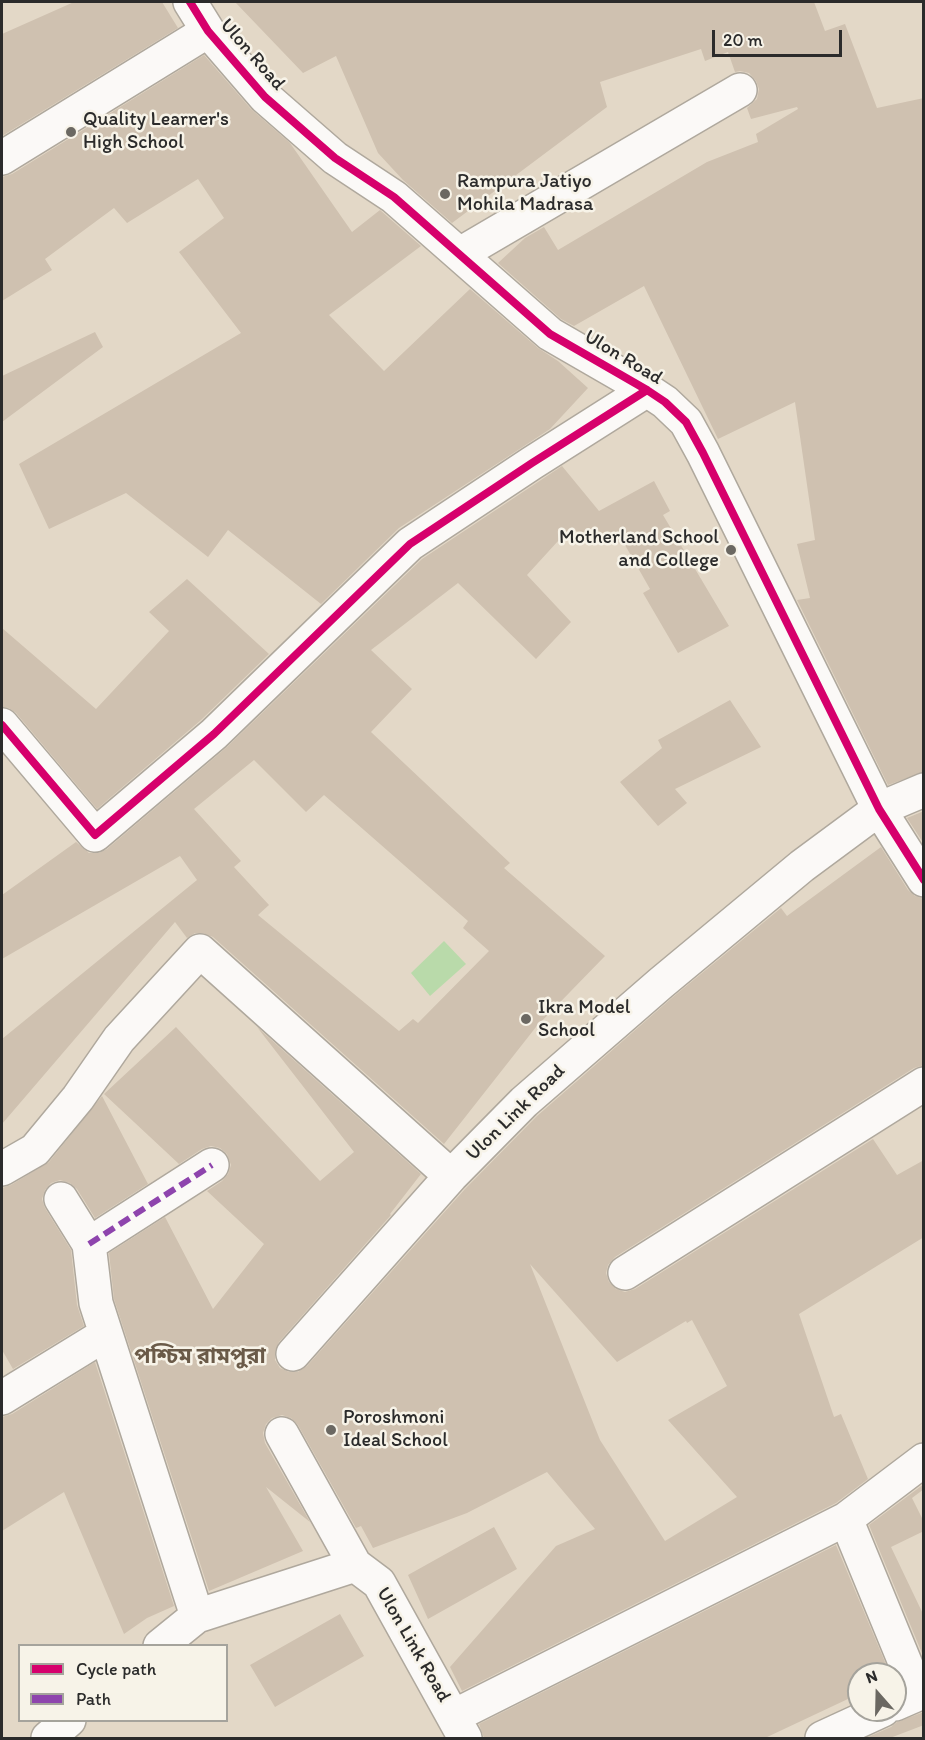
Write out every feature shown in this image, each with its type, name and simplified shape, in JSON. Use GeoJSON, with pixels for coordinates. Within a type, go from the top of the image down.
{"type":"FeatureCollection","features":[{"type":"Feature","properties":{"kind":"street","name":"Ulon Road"},"geometry":{"type":"LineString","coordinates":[[190,2],[208,31],[265,98],[335,158],[394,197],[550,334],[665,402],[686,422],[879,808],[924,880]]}},
{"type":"Feature","properties":{"kind":"street"},"geometry":{"type":"LineString","coordinates":[[2,158],[208,31]]}},
{"type":"Feature","properties":{"kind":"street"},"geometry":{"type":"LineString","coordinates":[[459,254],[741,90]]}},
{"type":"Feature","properties":{"kind":"street"},"geometry":{"type":"LineString","coordinates":[[2,725],[95,835],[214,734],[410,544],[646,390]]}},
{"type":"Feature","properties":{"kind":"street","name":"Ulon Link Road"},"geometry":{"type":"LineString","coordinates":[[293,1354],[451,1176],[524,1102],[652,990],[802,866],[879,808],[924,790]]}},
{"type":"Feature","properties":{"kind":"street"},"geometry":{"type":"LineString","coordinates":[[2,1170],[35,1150],[78,1098],[119,1039],[200,951],[451,1176]]}},
{"type":"Feature","properties":{"kind":"street"},"geometry":{"type":"LineString","coordinates":[[625,1273],[924,1084]]}},
{"type":"Feature","properties":{"kind":"street"},"geometry":{"type":"LineString","coordinates":[[89,1244],[212,1165]]}},
{"type":"Feature","properties":{"kind":"street"},"geometry":{"type":"LineString","coordinates":[[61,1199],[89,1244],[96,1303],[197,1616]]}},
{"type":"Feature","properties":{"kind":"street"},"geometry":{"type":"LineString","coordinates":[[2,1398],[106,1334]]}},
{"type":"Feature","properties":{"kind":"street","name":"Ulon Link Road"},"geometry":{"type":"LineString","coordinates":[[282,1434],[354,1565],[379,1583],[459,1727]]}},
{"type":"Feature","properties":{"kind":"street"},"geometry":{"type":"LineString","coordinates":[[459,1727],[846,1519],[924,1460]]}},
{"type":"Feature","properties":{"kind":"street"},"geometry":{"type":"LineString","coordinates":[[846,1519],[905,1662]]}},
{"type":"Feature","properties":{"kind":"street"},"geometry":{"type":"LineString","coordinates":[[162,1644],[197,1616],[354,1565]]}},
{"type":"Feature","properties":{"kind":"street"},"geometry":{"type":"LineString","coordinates":[[907,1667],[918,1694],[907,1699]]}},
{"type":"Feature","properties":{"kind":"street"},"geometry":{"type":"LineString","coordinates":[[48,1738],[67,1722]]}},
{"type":"Feature","properties":{"kind":"street"},"geometry":{"type":"LineString","coordinates":[[822,1738],[857,1722]]}},
{"type":"Feature","properties":{"kind":"green space"},"geometry":{"type":"Polygon","coordinates":[[[444,941],[466,964],[430,996],[411,973],[444,941]]]}},
{"type":"Feature","properties":{"kind":"building"},"geometry":{"type":"Polygon","coordinates":[[[74,2],[162,2],[178,28],[2,136],[2,34],[74,2]]]}},
{"type":"Feature","properties":{"kind":"building"},"geometry":{"type":"Polygon","coordinates":[[[235,2],[814,2],[825,31],[845,24],[877,108],[924,98],[924,772],[888,785],[797,600],[810,598],[797,544],[815,540],[795,402],[718,439],[644,286],[574,326],[561,319],[498,263],[525,238],[544,227],[558,250],[707,162],[758,142],[756,134],[798,109],[797,107],[751,119],[747,108],[757,99],[759,89],[749,73],[735,72],[728,52],[705,61],[701,49],[600,82],[607,107],[452,223],[403,180],[378,153],[336,56],[303,73],[235,2]]]}},
{"type":"Feature","properties":{"kind":"building"},"geometry":{"type":"Polygon","coordinates":[[[204,55],[251,109],[290,143],[352,232],[380,210],[421,246],[329,315],[384,371],[470,289],[588,388],[550,429],[399,528],[321,604],[228,530],[208,557],[126,493],[49,529],[19,464],[241,333],[179,252],[224,218],[198,179],[127,223],[114,208],[45,259],[52,270],[2,301],[2,177],[12,174],[204,55]]]}},
{"type":"Feature","properties":{"kind":"building"},"geometry":{"type":"Polygon","coordinates":[[[95,332],[103,347],[2,422],[2,376],[95,332]]]}},
{"type":"Feature","properties":{"kind":"building"},"geometry":{"type":"Polygon","coordinates":[[[562,466],[599,511],[654,481],[670,511],[663,515],[729,626],[678,653],[643,593],[650,589],[625,545],[569,529],[527,575],[571,622],[536,659],[458,583],[371,650],[412,689],[371,732],[510,863],[504,868],[605,956],[536,1027],[444,1144],[213,937],[195,933],[187,938],[175,922],[2,1124],[2,1039],[197,880],[180,856],[2,959],[2,895],[76,842],[89,853],[99,853],[107,849],[227,747],[422,559],[562,466]],[[254,760],[194,809],[241,861],[234,867],[269,905],[258,915],[399,1031],[413,1019],[418,1023],[489,951],[463,928],[468,921],[324,795],[306,812],[254,760]]]}},
{"type":"Feature","properties":{"kind":"building"},"geometry":{"type":"Polygon","coordinates":[[[187,579],[269,654],[201,720],[97,809],[16,713],[9,708],[2,707],[2,628],[96,709],[169,631],[149,612],[187,579]]]}},
{"type":"Feature","properties":{"kind":"building"},"geometry":{"type":"Polygon","coordinates":[[[730,700],[761,747],[675,789],[687,803],[658,826],[620,782],[662,748],[658,740],[730,700]]]}},
{"type":"Feature","properties":{"kind":"building"},"geometry":{"type":"Polygon","coordinates":[[[924,811],[924,844],[907,818],[924,811]]]}},
{"type":"Feature","properties":{"kind":"building"},"geometry":{"type":"Polygon","coordinates":[[[881,847],[908,890],[924,899],[924,1065],[914,1068],[615,1257],[608,1265],[606,1273],[609,1282],[616,1289],[625,1292],[635,1289],[873,1139],[897,1175],[924,1160],[924,1237],[799,1314],[834,1417],[841,1414],[868,1479],[836,1503],[462,1691],[450,1667],[556,1546],[595,1529],[547,1472],[467,1513],[373,1548],[361,1526],[356,1528],[298,1425],[291,1418],[282,1415],[272,1418],[266,1424],[263,1433],[265,1443],[310,1522],[266,1487],[303,1551],[209,1591],[114,1299],[109,1253],[165,1217],[213,1309],[264,1244],[207,1191],[228,1174],[231,1165],[227,1154],[220,1148],[211,1146],[179,1164],[104,1094],[176,1027],[320,1181],[354,1152],[257,1027],[421,1174],[391,1215],[279,1342],[275,1351],[275,1360],[280,1368],[289,1372],[298,1372],[307,1366],[465,1189],[537,1116],[673,997],[781,908],[787,916],[881,847]],[[530,1264],[600,1440],[665,1541],[737,1497],[668,1420],[727,1386],[692,1320],[687,1323],[686,1321],[617,1362],[530,1264]]]}},
{"type":"Feature","properties":{"kind":"building"},"geometry":{"type":"Polygon","coordinates":[[[102,1096],[148,1184],[95,1218],[77,1189],[70,1183],[60,1180],[51,1183],[45,1190],[42,1199],[45,1208],[71,1250],[77,1305],[84,1326],[13,1369],[2,1350],[2,1188],[49,1162],[102,1096]]]}},
{"type":"Feature","properties":{"kind":"building"},"geometry":{"type":"Polygon","coordinates":[[[95,1362],[174,1606],[147,1618],[124,1634],[64,1492],[2,1531],[2,1417],[12,1414],[95,1362]]]}},
{"type":"Feature","properties":{"kind":"building"},"geometry":{"type":"Polygon","coordinates":[[[924,1484],[924,1489],[912,1498],[924,1522],[924,1531],[891,1547],[924,1616],[924,1658],[869,1525],[924,1484]]]}},
{"type":"Feature","properties":{"kind":"building"},"geometry":{"type":"Polygon","coordinates":[[[494,1527],[517,1569],[428,1619],[408,1575],[494,1527]]]}},
{"type":"Feature","properties":{"kind":"building"},"geometry":{"type":"Polygon","coordinates":[[[836,1545],[885,1662],[847,1662],[847,1699],[765,1738],[484,1738],[479,1724],[836,1545]]]}},
{"type":"Feature","properties":{"kind":"building"},"geometry":{"type":"Polygon","coordinates":[[[340,1614],[364,1656],[275,1707],[250,1665],[340,1614]]]}},
{"type":"Feature","properties":{"kind":"building"},"geometry":{"type":"Polygon","coordinates":[[[924,1712],[924,1725],[890,1738],[866,1738],[897,1722],[907,1722],[907,1718],[924,1712]]]}},
{"type":"Feature","properties":{"kind":"marked path"},"geometry":{"type":"LineString","coordinates":[[89,1244],[212,1165]]}},
{"type":"Feature","properties":{"kind":"cycle path"},"geometry":{"type":"LineString","coordinates":[[190,2],[208,31],[265,97],[335,158],[394,197],[550,334],[647,390],[665,402],[686,422],[879,809],[924,880]]}},
{"type":"Feature","properties":{"kind":"cycle path"},"geometry":{"type":"LineString","coordinates":[[2,725],[95,835],[214,734],[410,544],[647,390]]}},
{"type":"Feature","properties":{"kind":"place","name":"Quality Learner's High School"},"geometry":{"type":"Point","coordinates":[71,132]}},
{"type":"Feature","properties":{"kind":"place","name":"Rampura Jatiyo Mohila Madrasa"},"geometry":{"type":"Point","coordinates":[445,194]}},
{"type":"Feature","properties":{"kind":"place","name":"Motherland School and College"},"geometry":{"type":"Point","coordinates":[731,550]}},
{"type":"Feature","properties":{"kind":"place","name":"Ikra Model School"},"geometry":{"type":"Point","coordinates":[526,1019]}},
{"type":"Feature","properties":{"kind":"place","name":"Poroshmoni Ideal School"},"geometry":{"type":"Point","coordinates":[331,1430]}},
{"type":"Feature","properties":{"kind":"district","name":"পশ্চিম রামপুরা"},"geometry":{"type":"Point","coordinates":[200,1357]}}]}
